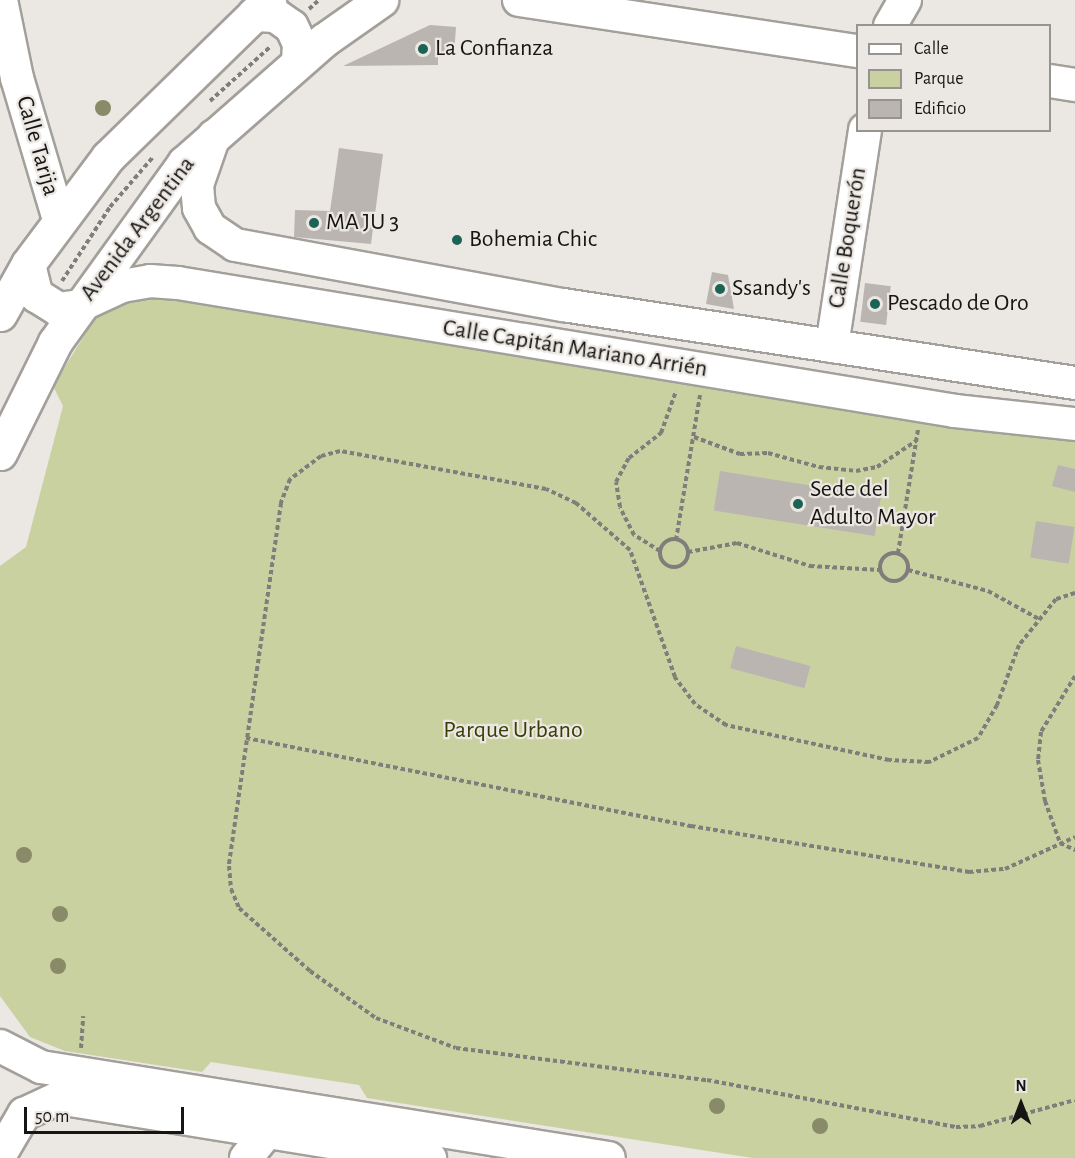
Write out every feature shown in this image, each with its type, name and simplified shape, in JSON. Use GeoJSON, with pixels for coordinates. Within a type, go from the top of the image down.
{"type":"FeatureCollection","features":[{"type":"Feature","properties":{"kind":"main road","name":"Avenida Argentina"},"geometry":{"type":"LineString","coordinates":[[0,453],[27,393],[79,306],[143,214],[184,163],[298,61],[381,0]]}},
{"type":"Feature","properties":{"kind":"main road"},"geometry":{"type":"LineString","coordinates":[[0,314],[28,264],[108,157],[262,7],[291,26],[299,43],[298,61]]}},
{"type":"Feature","properties":{"kind":"main road"},"geometry":{"type":"LineString","coordinates":[[28,264],[36,295],[58,309],[79,306]]}},
{"type":"Feature","properties":{"kind":"street","name":"Calle Tarija"},"geometry":{"type":"LineString","coordinates":[[1,0],[8,82],[59,220]]}},
{"type":"Feature","properties":{"kind":"street"},"geometry":{"type":"LineString","coordinates":[[519,0],[856,51]]}},
{"type":"Feature","properties":{"kind":"street"},"geometry":{"type":"LineString","coordinates":[[891,24],[905,0]]}},
{"type":"Feature","properties":{"kind":"street"},"geometry":{"type":"LineString","coordinates":[[1051,81],[1075,85]]}},
{"type":"Feature","properties":{"kind":"street","name":"Calle Boquerón"},"geometry":{"type":"LineString","coordinates":[[832,346],[865,132]]}},
{"type":"Feature","properties":{"kind":"street","name":"Calle Capitán Mariano Arrién"},"geometry":{"type":"LineString","coordinates":[[214,136],[197,185],[199,208],[210,228],[228,242],[563,305],[1075,383]]}},
{"type":"Feature","properties":{"kind":"street","name":"Calle Capitán Mariano Arrién"},"geometry":{"type":"LineString","coordinates":[[79,306],[122,286],[150,281],[178,283],[955,411],[1075,423]]}},
{"type":"Feature","properties":{"kind":"street"},"geometry":{"type":"LineString","coordinates":[[555,346],[563,305]]}},
{"type":"Feature","properties":{"kind":"street"},"geometry":{"type":"LineString","coordinates":[[955,411],[962,366]]}},
{"type":"Feature","properties":{"kind":"street"},"geometry":{"type":"LineString","coordinates":[[0,1046],[41,1067],[609,1158]]}},
{"type":"Feature","properties":{"kind":"street"},"geometry":{"type":"LineString","coordinates":[[0,1155],[24,1114],[58,1098],[430,1158]]}},
{"type":"Feature","properties":{"kind":"street"},"geometry":{"type":"LineString","coordinates":[[246,1158],[267,1132]]}},
{"type":"Feature","properties":{"kind":"path"},"geometry":{"type":"LineString","coordinates":[[677,390],[661,433],[629,458],[616,482],[620,507],[634,535],[660,551],[663,561],[672,567],[685,562],[688,552]]}},
{"type":"Feature","properties":{"kind":"path"},"geometry":{"type":"LineString","coordinates":[[676,540],[701,394]]}},
{"type":"Feature","properties":{"kind":"path"},"geometry":{"type":"LineString","coordinates":[[898,554],[918,430]]}},
{"type":"Feature","properties":{"kind":"path"},"geometry":{"type":"LineString","coordinates":[[694,437],[740,454],[768,453],[819,467],[856,471],[877,467],[916,441]]}},
{"type":"Feature","properties":{"kind":"path"},"geometry":{"type":"LineString","coordinates":[[1075,593],[1056,600],[1019,645],[997,705],[978,738],[948,756],[929,762],[889,760],[726,725],[695,704],[675,677],[630,550],[576,503],[546,489],[340,451],[301,467],[281,503],[229,866],[231,889],[239,908],[310,971],[404,1032],[456,1048],[708,1080],[956,1127],[980,1126],[1075,1100]]}},
{"type":"Feature","properties":{"kind":"path"},"geometry":{"type":"LineString","coordinates":[[660,551],[666,542],[676,540]]}},
{"type":"Feature","properties":{"kind":"path"},"geometry":{"type":"LineString","coordinates":[[676,540],[688,552]]}},
{"type":"Feature","properties":{"kind":"path"},"geometry":{"type":"LineString","coordinates":[[688,552],[737,543],[810,566],[880,570],[892,580],[908,570],[988,591],[1039,619]]}},
{"type":"Feature","properties":{"kind":"path"},"geometry":{"type":"LineString","coordinates":[[880,570],[883,558],[898,554],[905,558],[908,570]]}},
{"type":"Feature","properties":{"kind":"path"},"geometry":{"type":"LineString","coordinates":[[1075,676],[1041,732],[1038,760],[1045,801],[1060,843],[1075,850]]}},
{"type":"Feature","properties":{"kind":"path"},"geometry":{"type":"LineString","coordinates":[[246,738],[691,826],[969,872],[1005,869],[1075,837]]}},
{"type":"Feature","properties":{"kind":"green space","name":"Parque Urbano"},"geometry":{"type":"Polygon","coordinates":[[[144,284],[1075,429],[1075,1158],[753,1158],[367,1098],[359,1085],[211,1062],[202,1072],[65,1051],[30,1037],[0,996],[0,566],[26,547],[63,406],[53,386],[97,315],[144,284]]]}},
{"type":"Feature","properties":{"kind":"building"},"geometry":{"type":"Polygon","coordinates":[[[430,25],[456,27],[454,55],[438,53],[438,65],[343,66],[430,25]]]}},
{"type":"Feature","properties":{"kind":"building"},"geometry":{"type":"Polygon","coordinates":[[[339,148],[383,154],[371,244],[294,237],[295,210],[330,211],[339,148]]]}},
{"type":"Feature","properties":{"kind":"building","name":"Ssandy's"},"geometry":{"type":"Polygon","coordinates":[[[712,272],[728,275],[734,309],[706,304],[712,272]]]}},
{"type":"Feature","properties":{"kind":"building","name":"Pescado de Oro"},"geometry":{"type":"Polygon","coordinates":[[[865,283],[891,286],[886,325],[860,322],[865,283]]]}},
{"type":"Feature","properties":{"kind":"building"},"geometry":{"type":"Polygon","coordinates":[[[1058,465],[1075,469],[1075,492],[1052,486],[1058,465]]]}},
{"type":"Feature","properties":{"kind":"building","name":"Sede del Adulto Mayor"},"geometry":{"type":"Polygon","coordinates":[[[720,471],[881,496],[875,536],[714,511],[720,471]]]}},
{"type":"Feature","properties":{"kind":"building"},"geometry":{"type":"Polygon","coordinates":[[[1036,521],[1075,527],[1069,564],[1030,558],[1036,521]]]}},
{"type":"Feature","properties":{"kind":"building"},"geometry":{"type":"Polygon","coordinates":[[[736,646],[810,666],[804,688],[730,668],[736,646]]]}},
{"type":"Feature","properties":{"kind":"place","name":"La Confianza"},"geometry":{"type":"Point","coordinates":[423,49]}},
{"type":"Feature","properties":{"kind":"place","name":"MA JU 3"},"geometry":{"type":"Point","coordinates":[314,223]}},
{"type":"Feature","properties":{"kind":"place","name":"Bohemia Chic"},"geometry":{"type":"Point","coordinates":[457,240]}},
{"type":"Feature","properties":{"kind":"place","name":"Ssandy's"},"geometry":{"type":"Point","coordinates":[720,289]}},
{"type":"Feature","properties":{"kind":"place","name":"Pescado de Oro"},"geometry":{"type":"Point","coordinates":[875,304]}},
{"type":"Feature","properties":{"kind":"place","name":"Sede del Adulto Mayor"},"geometry":{"type":"Point","coordinates":[798,504]}}]}
